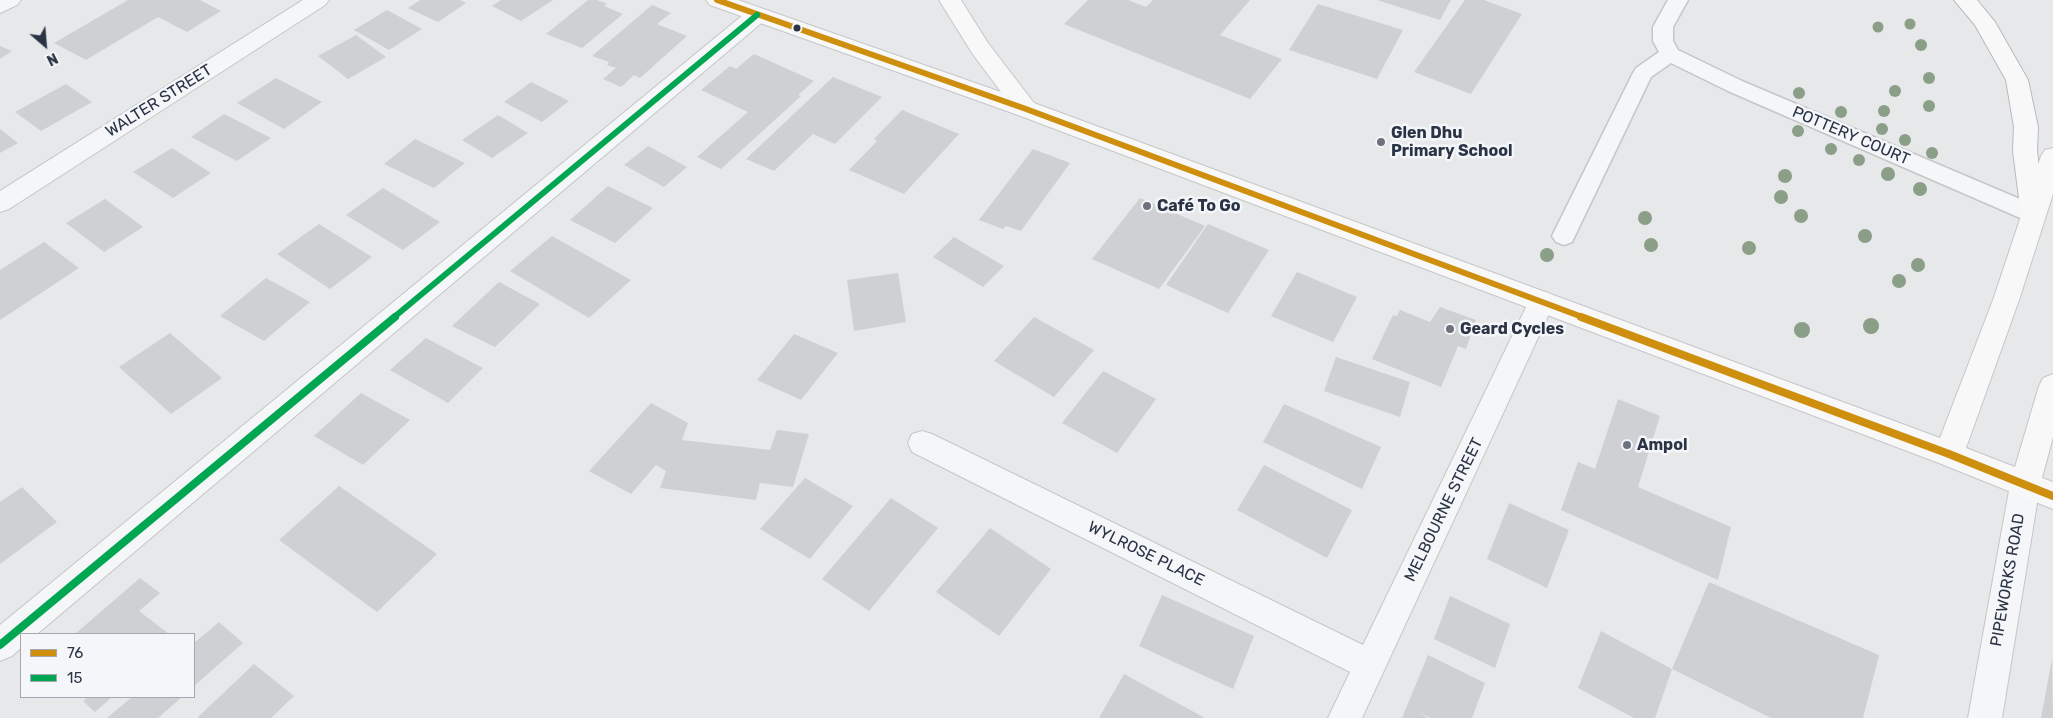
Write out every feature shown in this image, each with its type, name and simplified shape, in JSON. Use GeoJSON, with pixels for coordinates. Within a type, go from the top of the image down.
{"type":"FeatureCollection","features":[{"type":"Feature","properties":{"kind":"main road"},"geometry":{"type":"LineString","coordinates":[[717,0],[1026,109],[1949,454],[2039,490]]}},
{"type":"Feature","properties":{"kind":"main road"},"geometry":{"type":"LineString","coordinates":[[950,0],[980,48],[1026,109]]}},
{"type":"Feature","properties":{"kind":"main road"},"geometry":{"type":"LineString","coordinates":[[1965,0],[1984,22],[2017,80],[2026,127],[2025,151],[2043,218]]}},
{"type":"Feature","properties":{"kind":"main road"},"geometry":{"type":"LineString","coordinates":[[1949,454],[2006,300],[2043,218],[2053,156]]}},
{"type":"Feature","properties":{"kind":"main road","name":"PIPEWORKS ROAD"},"geometry":{"type":"LineString","coordinates":[[2039,490],[2053,386]]}},
{"type":"Feature","properties":{"kind":"street"},"geometry":{"type":"LineString","coordinates":[[0,6],[10,0]]}},
{"type":"Feature","properties":{"kind":"street","name":"WALTER STREET"},"geometry":{"type":"LineString","coordinates":[[0,202],[318,0]]}},
{"type":"Feature","properties":{"kind":"street"},"geometry":{"type":"LineString","coordinates":[[0,645],[757,15]]}},
{"type":"Feature","properties":{"kind":"street","name":"MELBOURNE STREET"},"geometry":{"type":"LineString","coordinates":[[1345,718],[1542,301]]}},
{"type":"Feature","properties":{"kind":"street","name":"WYLROSE PLACE"},"geometry":{"type":"LineString","coordinates":[[922,443],[1370,665]]}},
{"type":"Feature","properties":{"kind":"street","name":"PIPEWORKS ROAD"},"geometry":{"type":"LineString","coordinates":[[1985,718],[2039,490]]}},
{"type":"Feature","properties":{"kind":"lane"},"geometry":{"type":"LineString","coordinates":[[1564,236],[1643,74],[1670,54],[1663,40],[1663,27],[1678,0]]}},
{"type":"Feature","properties":{"kind":"lane","name":"POTTERY COURT"},"geometry":{"type":"LineString","coordinates":[[1670,54],[1735,86],[2043,218]]}},
{"type":"Feature","properties":{"kind":"building"},"geometry":{"type":"Polygon","coordinates":[[[128,0],[200,0],[221,11],[187,32],[158,17],[86,60],[54,43],[128,0]]]}},
{"type":"Feature","properties":{"kind":"building"},"geometry":{"type":"Polygon","coordinates":[[[420,0],[460,0],[466,3],[438,22],[408,8],[420,0]]]}},
{"type":"Feature","properties":{"kind":"building"},"geometry":{"type":"Polygon","coordinates":[[[501,0],[553,0],[521,21],[492,6],[501,0]]]}},
{"type":"Feature","properties":{"kind":"building"},"geometry":{"type":"Polygon","coordinates":[[[588,0],[597,0],[607,4],[604,6],[623,14],[582,48],[546,34],[588,0]]]}},
{"type":"Feature","properties":{"kind":"building"},"geometry":{"type":"Polygon","coordinates":[[[1088,0],[1128,0],[1146,7],[1153,0],[1250,0],[1220,35],[1282,59],[1250,99],[1064,24],[1088,0]]]}},
{"type":"Feature","properties":{"kind":"building"},"geometry":{"type":"Polygon","coordinates":[[[1377,0],[1451,0],[1440,20],[1377,0]]]}},
{"type":"Feature","properties":{"kind":"building"},"geometry":{"type":"Polygon","coordinates":[[[1465,0],[1484,0],[1522,14],[1471,94],[1414,72],[1465,0]]]}},
{"type":"Feature","properties":{"kind":"building"},"geometry":{"type":"Polygon","coordinates":[[[1318,4],[1403,30],[1377,79],[1289,50],[1318,4]]]}},
{"type":"Feature","properties":{"kind":"building"},"geometry":{"type":"Polygon","coordinates":[[[652,5],[671,13],[657,24],[687,36],[640,78],[634,75],[621,87],[603,79],[616,68],[607,65],[609,62],[592,56],[652,5]]]}},
{"type":"Feature","properties":{"kind":"building"},"geometry":{"type":"Polygon","coordinates":[[[387,10],[422,29],[389,50],[354,30],[387,10]]]}},
{"type":"Feature","properties":{"kind":"building"},"geometry":{"type":"Polygon","coordinates":[[[356,35],[386,57],[348,79],[318,56],[356,35]]]}},
{"type":"Feature","properties":{"kind":"building"},"geometry":{"type":"Polygon","coordinates":[[[0,46],[12,51],[0,59],[0,46]]]}},
{"type":"Feature","properties":{"kind":"building"},"geometry":{"type":"Polygon","coordinates":[[[754,54],[814,81],[798,95],[801,96],[721,169],[697,157],[748,112],[701,90],[730,66],[736,69],[754,54]]]}},
{"type":"Feature","properties":{"kind":"building"},"geometry":{"type":"Polygon","coordinates":[[[833,77],[882,97],[835,144],[813,134],[774,171],[746,159],[833,77]]]}},
{"type":"Feature","properties":{"kind":"building"},"geometry":{"type":"Polygon","coordinates":[[[276,78],[322,102],[284,129],[237,103],[276,78]]]}},
{"type":"Feature","properties":{"kind":"building"},"geometry":{"type":"Polygon","coordinates":[[[531,82],[569,101],[542,122],[504,102],[531,82]]]}},
{"type":"Feature","properties":{"kind":"building"},"geometry":{"type":"Polygon","coordinates":[[[66,84],[92,102],[41,131],[15,112],[66,84]]]}},
{"type":"Feature","properties":{"kind":"building"},"geometry":{"type":"Polygon","coordinates":[[[902,110],[959,134],[904,194],[849,170],[877,141],[874,139],[902,110]]]}},
{"type":"Feature","properties":{"kind":"building"},"geometry":{"type":"Polygon","coordinates":[[[224,114],[271,138],[237,161],[191,137],[224,114]]]}},
{"type":"Feature","properties":{"kind":"building"},"geometry":{"type":"Polygon","coordinates":[[[498,115],[528,133],[492,158],[462,140],[498,115]]]}},
{"type":"Feature","properties":{"kind":"building"},"geometry":{"type":"Polygon","coordinates":[[[0,129],[18,143],[0,153],[0,129]]]}},
{"type":"Feature","properties":{"kind":"building"},"geometry":{"type":"Polygon","coordinates":[[[415,139],[465,163],[434,188],[384,164],[415,139]]]}},
{"type":"Feature","properties":{"kind":"building"},"geometry":{"type":"Polygon","coordinates":[[[648,146],[687,167],[664,187],[624,165],[648,146]]]}},
{"type":"Feature","properties":{"kind":"building"},"geometry":{"type":"Polygon","coordinates":[[[172,148],[211,173],[173,198],[133,172],[172,148]]]}},
{"type":"Feature","properties":{"kind":"building"},"geometry":{"type":"Polygon","coordinates":[[[1033,149],[1070,163],[1021,231],[1006,226],[1003,229],[979,220],[1033,149]]]}},
{"type":"Feature","properties":{"kind":"building"},"geometry":{"type":"Polygon","coordinates":[[[608,186],[653,208],[615,243],[570,220],[608,186]]]}},
{"type":"Feature","properties":{"kind":"building"},"geometry":{"type":"Polygon","coordinates":[[[383,188],[440,222],[403,250],[346,215],[383,188]]]}},
{"type":"Feature","properties":{"kind":"building"},"geometry":{"type":"Polygon","coordinates":[[[1140,198],[1205,226],[1159,289],[1092,259],[1140,198]]]}},
{"type":"Feature","properties":{"kind":"building"},"geometry":{"type":"Polygon","coordinates":[[[105,199],[143,227],[104,252],[66,223],[105,199]]]}},
{"type":"Feature","properties":{"kind":"building"},"geometry":{"type":"Polygon","coordinates":[[[319,224],[372,257],[330,289],[277,254],[319,224]]]}},
{"type":"Feature","properties":{"kind":"building"},"geometry":{"type":"Polygon","coordinates":[[[1208,224],[1269,250],[1228,313],[1166,285],[1208,224]]]}},
{"type":"Feature","properties":{"kind":"building"},"geometry":{"type":"Polygon","coordinates":[[[552,236],[631,280],[589,318],[510,271],[552,236]]]}},
{"type":"Feature","properties":{"kind":"building"},"geometry":{"type":"Polygon","coordinates":[[[954,237],[1004,266],[983,287],[933,257],[954,237]]]}},
{"type":"Feature","properties":{"kind":"building"},"geometry":{"type":"Polygon","coordinates":[[[44,242],[79,268],[0,320],[0,270],[44,242]]]}},
{"type":"Feature","properties":{"kind":"building"},"geometry":{"type":"Polygon","coordinates":[[[1297,272],[1357,297],[1333,342],[1271,316],[1297,272]]]}},
{"type":"Feature","properties":{"kind":"building"},"geometry":{"type":"Polygon","coordinates":[[[898,273],[906,322],[854,331],[847,280],[898,273]]]}},
{"type":"Feature","properties":{"kind":"building"},"geometry":{"type":"Polygon","coordinates":[[[266,278],[310,302],[264,341],[220,316],[266,278]]]}},
{"type":"Feature","properties":{"kind":"building"},"geometry":{"type":"Polygon","coordinates":[[[499,282],[540,304],[495,347],[452,326],[499,282]]]}},
{"type":"Feature","properties":{"kind":"building"},"geometry":{"type":"Polygon","coordinates":[[[1440,307],[1476,320],[1466,349],[1458,346],[1441,387],[1372,359],[1393,315],[1397,316],[1400,310],[1430,322],[1440,307]]]}},
{"type":"Feature","properties":{"kind":"building"},"geometry":{"type":"Polygon","coordinates":[[[1034,317],[1094,350],[1054,397],[994,361],[1034,317]]]}},
{"type":"Feature","properties":{"kind":"building"},"geometry":{"type":"Polygon","coordinates":[[[170,333],[222,378],[171,414],[119,367],[170,333]]]}},
{"type":"Feature","properties":{"kind":"building"},"geometry":{"type":"Polygon","coordinates":[[[794,334],[838,353],[801,400],[757,380],[794,334]]]}},
{"type":"Feature","properties":{"kind":"building"},"geometry":{"type":"Polygon","coordinates":[[[426,338],[483,368],[448,403],[390,370],[426,338]]]}},
{"type":"Feature","properties":{"kind":"building"},"geometry":{"type":"Polygon","coordinates":[[[1336,357],[1410,382],[1400,417],[1324,391],[1336,357]]]}},
{"type":"Feature","properties":{"kind":"building"},"geometry":{"type":"Polygon","coordinates":[[[1103,371],[1156,399],[1117,453],[1062,423],[1103,371]]]}},
{"type":"Feature","properties":{"kind":"building"},"geometry":{"type":"Polygon","coordinates":[[[361,393],[410,420],[363,465],[314,436],[361,393]]]}},
{"type":"Feature","properties":{"kind":"building"},"geometry":{"type":"Polygon","coordinates":[[[1618,399],[1660,416],[1638,487],[1731,527],[1718,580],[1561,510],[1578,462],[1595,469],[1618,399]]]}},
{"type":"Feature","properties":{"kind":"building"},"geometry":{"type":"Polygon","coordinates":[[[651,403],[688,423],[682,440],[770,450],[777,430],[809,434],[793,487],[760,483],[756,500],[660,488],[666,471],[656,465],[631,494],[589,471],[651,403]]]}},
{"type":"Feature","properties":{"kind":"building"},"geometry":{"type":"Polygon","coordinates":[[[1284,404],[1381,447],[1362,489],[1263,442],[1284,404]]]}},
{"type":"Feature","properties":{"kind":"building"},"geometry":{"type":"Polygon","coordinates":[[[1264,465],[1352,510],[1327,558],[1237,510],[1264,465]]]}},
{"type":"Feature","properties":{"kind":"building"},"geometry":{"type":"Polygon","coordinates":[[[805,478],[853,506],[810,559],[760,529],[805,478]]]}},
{"type":"Feature","properties":{"kind":"building"},"geometry":{"type":"Polygon","coordinates":[[[339,486],[437,554],[377,612],[279,540],[339,486]]]}},
{"type":"Feature","properties":{"kind":"building"},"geometry":{"type":"Polygon","coordinates":[[[22,487],[57,522],[0,564],[0,502],[22,487]]]}},
{"type":"Feature","properties":{"kind":"building"},"geometry":{"type":"Polygon","coordinates":[[[891,498],[938,528],[869,611],[822,579],[891,498]]]}},
{"type":"Feature","properties":{"kind":"building"},"geometry":{"type":"Polygon","coordinates":[[[1509,503],[1569,530],[1547,588],[1487,559],[1509,503]]]}},
{"type":"Feature","properties":{"kind":"building"},"geometry":{"type":"Polygon","coordinates":[[[990,528],[1051,569],[999,636],[936,592],[990,528]]]}},
{"type":"Feature","properties":{"kind":"building"},"geometry":{"type":"Polygon","coordinates":[[[140,578],[160,593],[139,611],[168,633],[76,633],[140,578]]]}},
{"type":"Feature","properties":{"kind":"building"},"geometry":{"type":"Polygon","coordinates":[[[1709,582],[1879,655],[1863,718],[1771,718],[1672,669],[1709,582]]]}},
{"type":"Feature","properties":{"kind":"building"},"geometry":{"type":"Polygon","coordinates":[[[1162,595],[1254,636],[1233,689],[1139,646],[1162,595]]]}},
{"type":"Feature","properties":{"kind":"building"},"geometry":{"type":"Polygon","coordinates":[[[1450,596],[1510,624],[1495,668],[1434,639],[1450,596]]]}},
{"type":"Feature","properties":{"kind":"building"},"geometry":{"type":"Polygon","coordinates":[[[219,622],[243,643],[195,685],[195,642],[219,622]]]}},
{"type":"Feature","properties":{"kind":"building"},"geometry":{"type":"Polygon","coordinates":[[[1601,631],[1672,669],[1655,718],[1634,718],[1578,688],[1601,631]]]}},
{"type":"Feature","properties":{"kind":"building"},"geometry":{"type":"Polygon","coordinates":[[[1428,655],[1485,683],[1472,718],[1430,718],[1417,711],[1428,718],[1402,718],[1428,655]]]}},
{"type":"Feature","properties":{"kind":"building"},"geometry":{"type":"Polygon","coordinates":[[[2052,659],[2053,718],[2041,718],[2052,659]]]}},
{"type":"Feature","properties":{"kind":"building"},"geometry":{"type":"Polygon","coordinates":[[[254,664],[294,696],[271,718],[197,718],[254,664]]]}},
{"type":"Feature","properties":{"kind":"building"},"geometry":{"type":"Polygon","coordinates":[[[1124,674],[1205,718],[1099,718],[1124,674]]]}},
{"type":"Feature","properties":{"kind":"building"},"geometry":{"type":"Polygon","coordinates":[[[111,698],[95,712],[83,701],[86,699],[111,698]]]}},
{"type":"Feature","properties":{"kind":"building"},"geometry":{"type":"Polygon","coordinates":[[[131,698],[181,698],[158,718],[107,718],[131,698]]]}},
{"type":"Feature","properties":{"kind":"transit line","name":"76"},"geometry":{"type":"LineString","coordinates":[[717,0],[1026,109],[1949,454],[2053,496]]}},
{"type":"Feature","properties":{"kind":"transit line","name":"15"},"geometry":{"type":"LineString","coordinates":[[0,645],[757,15]]}},
{"type":"Feature","properties":{"kind":"place","name":"Glen Dhu Primary School"},"geometry":{"type":"Point","coordinates":[1381,142]}},
{"type":"Feature","properties":{"kind":"place","name":"Café To Go"},"geometry":{"type":"Point","coordinates":[1147,206]}},
{"type":"Feature","properties":{"kind":"place","name":"Geard Cycles"},"geometry":{"type":"Point","coordinates":[1450,329]}},
{"type":"Feature","properties":{"kind":"place","name":"Ampol"},"geometry":{"type":"Point","coordinates":[1627,445]}}]}
